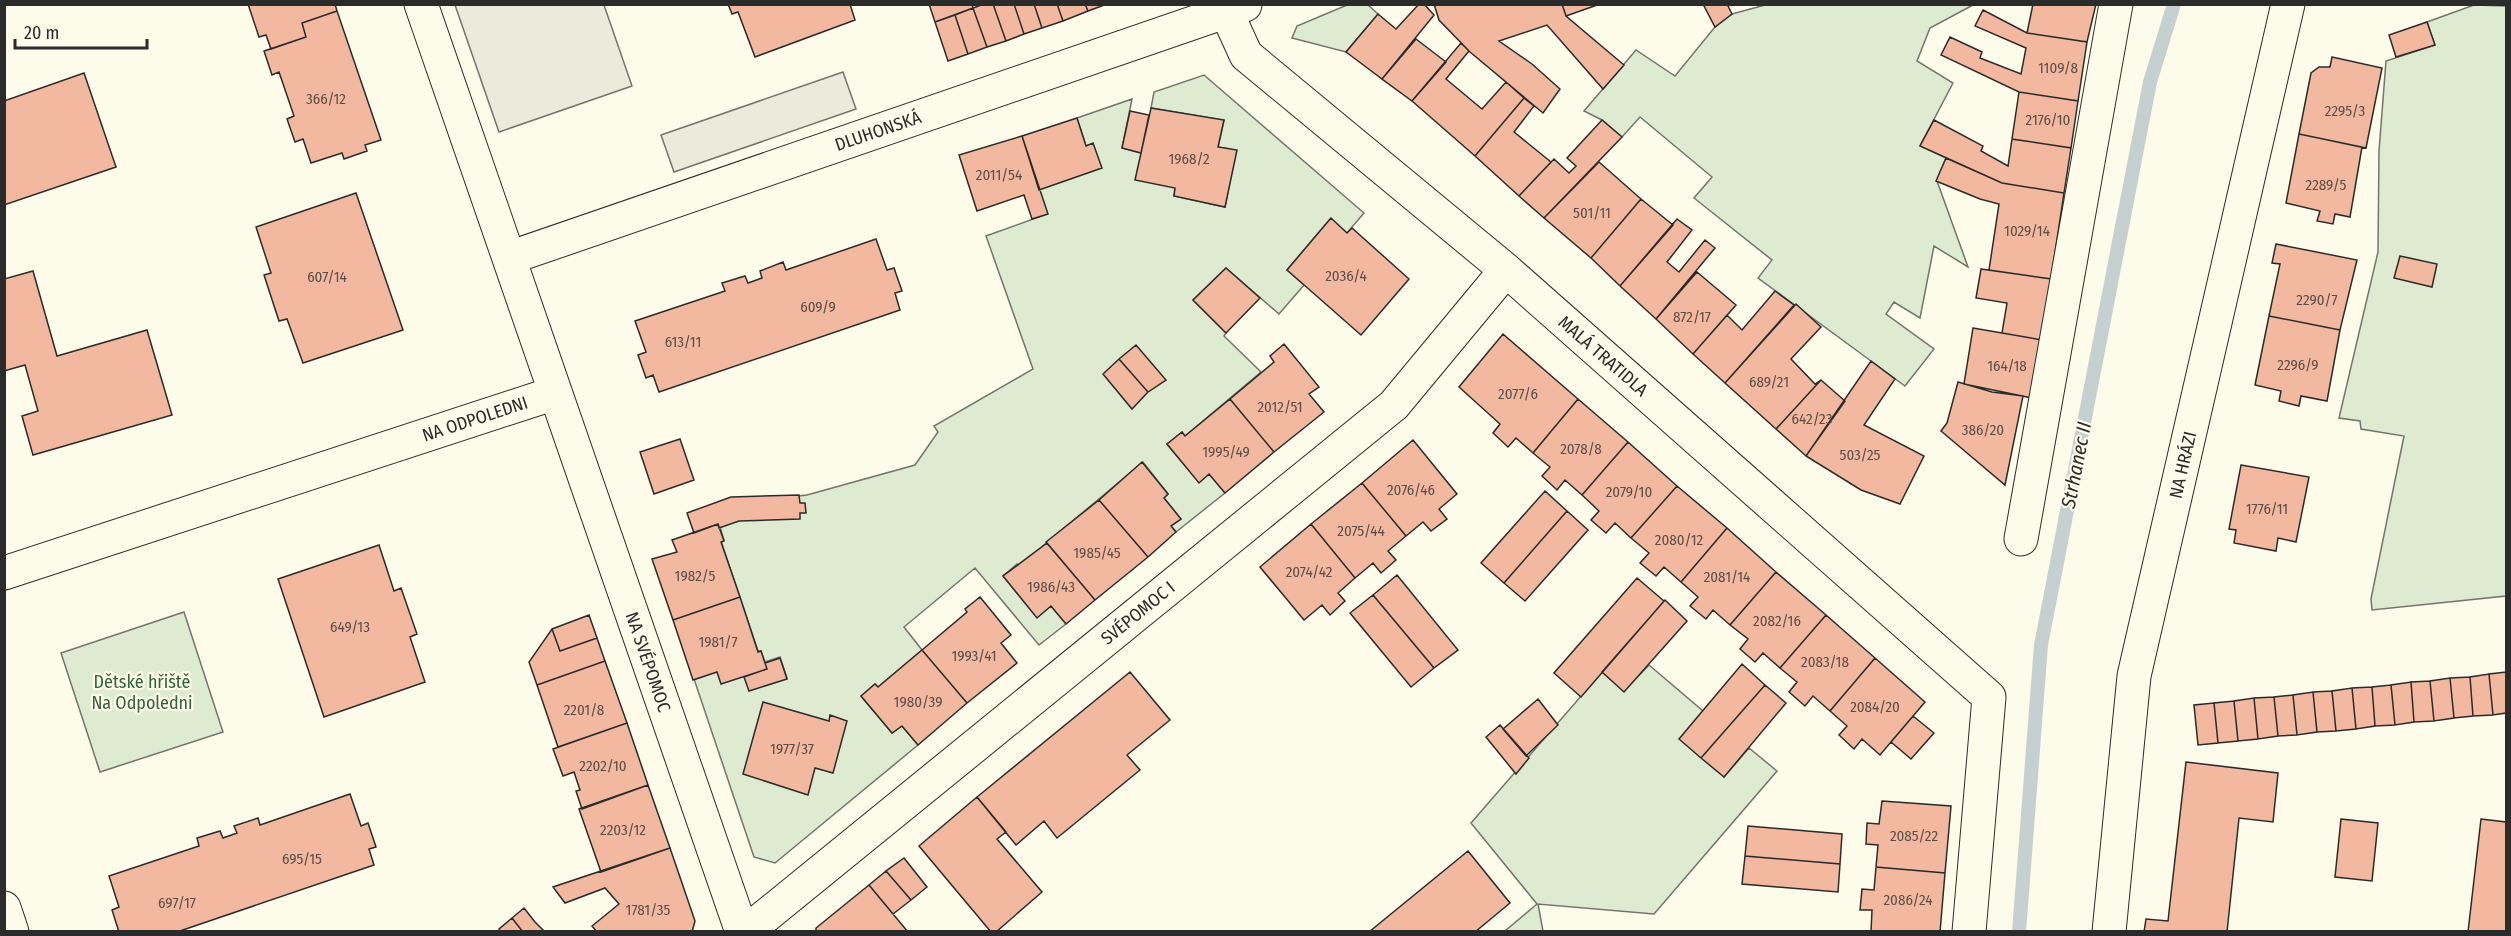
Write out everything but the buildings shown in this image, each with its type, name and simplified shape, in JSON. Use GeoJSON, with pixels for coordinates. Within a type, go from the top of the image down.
{"type":"FeatureCollection","features":[{"type":"Feature","properties":{"kind":"street"},"geometry":{"type":"LineString","coordinates":[[421,4],[555,393]]}},
{"type":"Feature","properties":{"kind":"street"},"geometry":{"type":"LineString","coordinates":[[2021,539],[2116,4]]}},
{"type":"Feature","properties":{"kind":"street","name":"NA HRÁZI"},"geometry":{"type":"LineString","coordinates":[[2109,932],[2134,676],[2288,4]]}},
{"type":"Feature","properties":{"kind":"street","name":"DLUHONSKÁ"},"geometry":{"type":"LineString","coordinates":[[509,258],[1236,8]]}},
{"type":"Feature","properties":{"kind":"street","name":"MALÁ TRATIDLA"},"geometry":{"type":"LineString","coordinates":[[1236,8],[1246,55],[1506,270],[1989,697],[1969,932]]}},
{"type":"Feature","properties":{"kind":"street","name":"SVÉPOMOC I"},"geometry":{"type":"LineString","coordinates":[[744,932],[1394,405],[1506,270]]}},
{"type":"Feature","properties":{"kind":"street","name":"NA ODPOLEDNI"},"geometry":{"type":"LineString","coordinates":[[4,573],[555,393]]}},
{"type":"Feature","properties":{"kind":"street","name":"NA SVÉPOMOC"},"geometry":{"type":"LineString","coordinates":[[555,393],[744,932]]}},
{"type":"Feature","properties":{"kind":"street"},"geometry":{"type":"LineString","coordinates":[[4,908],[12,932]]}},
{"type":"Feature","properties":{"kind":"green space"},"geometry":{"type":"Polygon","coordinates":[[[1347,5],[1368,5],[1378,14],[1346,52],[1292,38],[1297,26],[1347,5]]]}},
{"type":"Feature","properties":{"kind":"green space"},"geometry":{"type":"Polygon","coordinates":[[[1765,5],[1973,5],[1930,28],[1917,61],[1953,83],[1920,146],[1946,158],[1937,181],[1968,267],[1934,246],[1920,318],[1894,302],[1886,314],[1934,349],[1905,386],[1758,278],[1772,260],[1694,198],[1712,177],[1640,117],[1622,137],[1602,120],[1584,111],[1636,50],[1675,76],[1719,22],[1732,14],[1765,5]]]}},
{"type":"Feature","properties":{"kind":"green space"},"geometry":{"type":"Polygon","coordinates":[[[2474,5],[2506,6],[2506,596],[2372,610],[2371,599],[2404,436],[2361,429],[2360,421],[2339,418],[2378,252],[2379,151],[2386,61],[2435,45],[2427,22],[2474,5]]]}},
{"type":"Feature","properties":{"kind":"green space"},"geometry":{"type":"Polygon","coordinates":[[[1204,75],[1364,213],[1347,233],[1330,219],[1287,270],[1304,285],[1279,314],[1226,268],[1193,300],[1226,333],[1224,336],[1261,372],[1185,436],[1182,432],[1167,444],[1199,482],[1209,474],[1225,493],[1176,532],[1171,526],[1181,519],[1164,498],[1168,494],[1143,462],[1019,566],[1017,564],[1003,576],[1037,617],[1051,606],[1066,624],[1039,645],[975,568],[904,627],[922,650],[878,687],[875,684],[861,696],[892,733],[902,726],[918,745],[775,863],[754,857],[694,679],[718,671],[744,676],[750,690],[787,678],[780,657],[765,662],[761,651],[758,651],[721,541],[724,540],[720,527],[781,498],[807,495],[915,465],[938,432],[934,426],[1033,369],[986,236],[1047,214],[1039,190],[1093,144],[1086,146],[1077,118],[1132,99],[1122,148],[1141,153],[1175,188],[1174,196],[1225,207],[1236,150],[1218,147],[1224,120],[1151,108],[1154,92],[1204,75]]]}},
{"type":"Feature","properties":{"kind":"green space","name":"Dětské hřiště Na Odpoledni"},"geometry":{"type":"Polygon","coordinates":[[[184,612],[223,732],[100,772],[61,653],[184,612]]]}},
{"type":"Feature","properties":{"kind":"green space"},"geometry":{"type":"Polygon","coordinates":[[[1649,665],[1703,711],[1724,777],[1749,748],[1777,771],[1654,914],[1538,904],[1543,931],[1505,931],[1537,904],[1471,823],[1602,672],[1624,691],[1649,665]]]}},
{"type":"Feature","properties":{"kind":"shaded area"},"geometry":{"type":"Polygon","coordinates":[[[455,5],[604,5],[632,86],[499,132],[455,5]]]}},
{"type":"Feature","properties":{"kind":"shaded area"},"geometry":{"type":"Polygon","coordinates":[[[843,72],[856,109],[674,172],[661,135],[843,72]]]}},
{"type":"Feature","properties":{"kind":"waterway","name":"Strhanec II"},"geometry":{"type":"LineString","coordinates":[[2019,932],[2041,645],[2150,82],[2174,4]]}}]}
